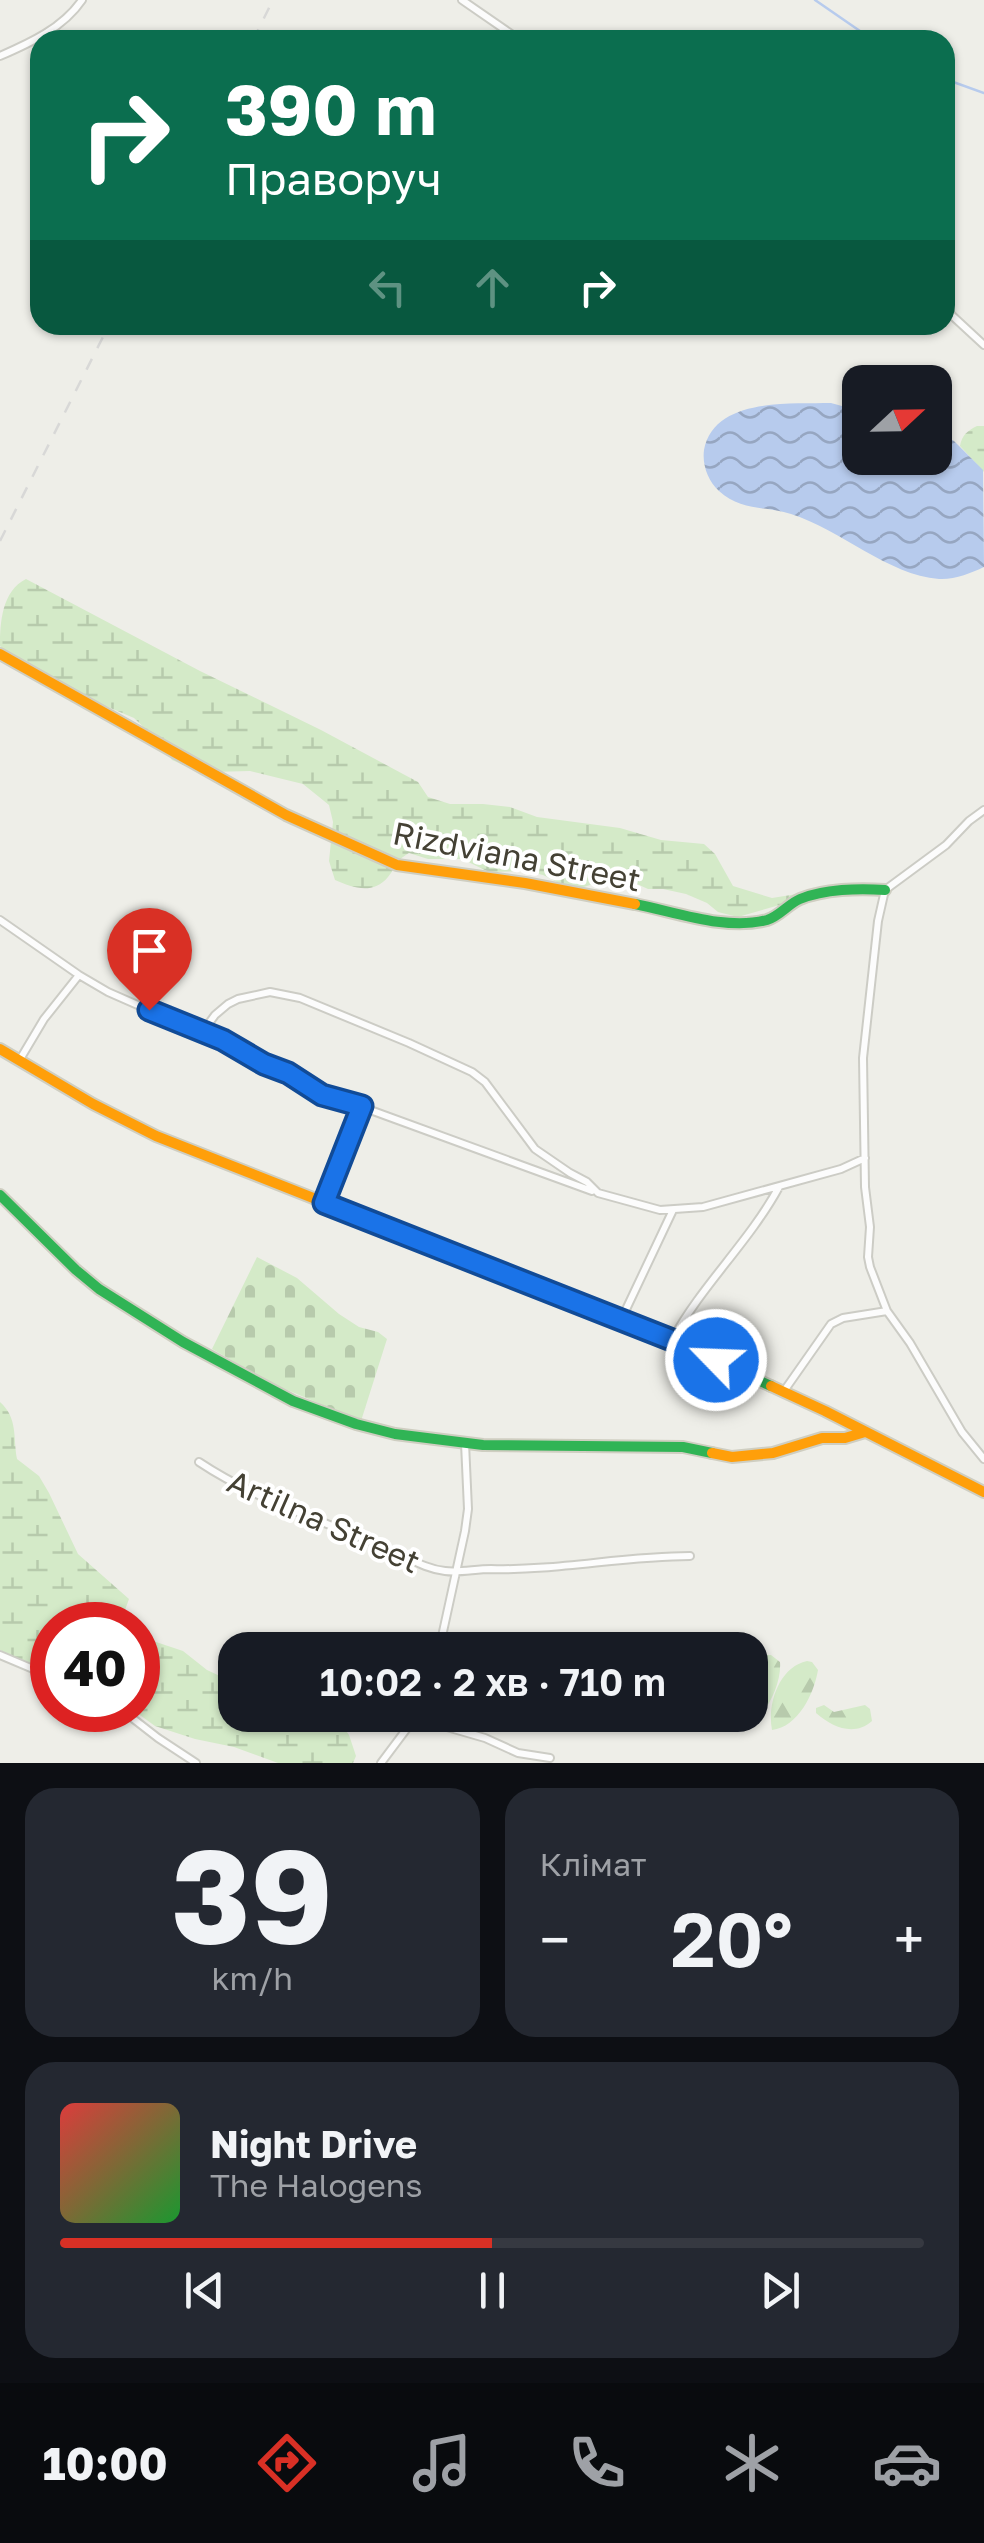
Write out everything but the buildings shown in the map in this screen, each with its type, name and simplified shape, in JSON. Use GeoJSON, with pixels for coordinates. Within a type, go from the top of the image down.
{"type":"FeatureCollection","features":[{"type":"Feature","properties":{"kind":"street"},"geometry":{"type":"LineString","coordinates":[[49,30],[70,16],[82,0]]}},
{"type":"Feature","properties":{"kind":"street"},"geometry":{"type":"LineString","coordinates":[[462,0],[506,30]]}},
{"type":"Feature","properties":{"kind":"street"},"geometry":{"type":"LineString","coordinates":[[0,56],[30,40]]}},
{"type":"Feature","properties":{"kind":"street"},"geometry":{"type":"LineString","coordinates":[[955,318],[984,345]]}},
{"type":"Feature","properties":{"kind":"street","name":"Rizdviana Street"},"geometry":{"type":"LineString","coordinates":[[0,654],[286,814],[396,865],[544,887],[714,922],[763,921],[809,896],[853,888],[886,890]]}},
{"type":"Feature","properties":{"kind":"street"},"geometry":{"type":"LineString","coordinates":[[984,810],[886,890],[878,921],[863,1058],[868,1258],[887,1311],[962,1432],[984,1458]]}},
{"type":"Feature","properties":{"kind":"street"},"geometry":{"type":"LineString","coordinates":[[0,920],[108,992],[204,1030],[322,1095],[362,1106],[598,1193],[660,1210],[702,1207],[865,1158]]}},
{"type":"Feature","properties":{"kind":"street"},"geometry":{"type":"LineString","coordinates":[[19,1062],[44,1019],[79,975]]}},
{"type":"Feature","properties":{"kind":"street"},"geometry":{"type":"LineString","coordinates":[[204,1030],[228,1004],[270,992],[300,998],[409,1042],[485,1082],[535,1149],[598,1193]]}},
{"type":"Feature","properties":{"kind":"street"},"geometry":{"type":"LineString","coordinates":[[0,1049],[156,1136],[672,1340],[784,1391],[984,1492]]}},
{"type":"Feature","properties":{"kind":"street"},"geometry":{"type":"LineString","coordinates":[[324,1203],[362,1106]]}},
{"type":"Feature","properties":{"kind":"street"},"geometry":{"type":"LineString","coordinates":[[672,1340],[692,1305],[754,1227],[779,1186]]}},
{"type":"Feature","properties":{"kind":"street"},"geometry":{"type":"LineString","coordinates":[[0,1195],[99,1289],[183,1342],[293,1401],[356,1424],[395,1434],[465,1443],[521,1447],[683,1446],[732,1457],[773,1453],[822,1438],[846,1438],[866,1432]]}},
{"type":"Feature","properties":{"kind":"street"},"geometry":{"type":"LineString","coordinates":[[621,1320],[673,1210]]}},
{"type":"Feature","properties":{"kind":"street"},"geometry":{"type":"LineString","coordinates":[[784,1391],[831,1324],[843,1318],[887,1311]]}},
{"type":"Feature","properties":{"kind":"street"},"geometry":{"type":"LineString","coordinates":[[443,1632],[466,1531],[465,1443]]}},
{"type":"Feature","properties":{"kind":"street","name":"Artilna Street"},"geometry":{"type":"LineString","coordinates":[[200,1462],[221,1477],[335,1529],[441,1571],[690,1556]]}},
{"type":"Feature","properties":{"kind":"street"},"geometry":{"type":"LineString","coordinates":[[0,1656],[30,1668]]}},
{"type":"Feature","properties":{"kind":"street"},"geometry":{"type":"LineString","coordinates":[[150,1732],[196,1763]]}},
{"type":"Feature","properties":{"kind":"street"},"geometry":{"type":"LineString","coordinates":[[381,1763],[404,1732]]}},
{"type":"Feature","properties":{"kind":"street"},"geometry":{"type":"LineString","coordinates":[[464,1732],[518,1753],[550,1758]]}},
{"type":"Feature","properties":{"kind":"green space"},"geometry":{"type":"Polygon","coordinates":[[[984,426],[984,472],[960,446],[966,434],[984,426]]]}},
{"type":"Feature","properties":{"kind":"green space"},"geometry":{"type":"Polygon","coordinates":[[[26,579],[418,782],[428,797],[450,804],[510,807],[537,817],[704,844],[715,854],[733,886],[772,898],[797,894],[783,904],[738,917],[718,912],[686,894],[648,889],[613,871],[578,889],[526,871],[489,872],[462,859],[428,859],[409,853],[376,886],[363,888],[342,883],[335,880],[329,861],[333,822],[329,805],[303,784],[250,771],[212,772],[172,760],[134,718],[89,699],[5,652],[0,646],[4,608],[12,591],[26,579]]]}},
{"type":"Feature","properties":{"kind":"green space"},"geometry":{"type":"Polygon","coordinates":[[[257,1257],[297,1278],[359,1327],[387,1339],[361,1421],[273,1384],[212,1349],[257,1257]]]}},
{"type":"Feature","properties":{"kind":"green space"},"geometry":{"type":"Polygon","coordinates":[[[0,1402],[12,1421],[17,1459],[39,1476],[78,1554],[129,1599],[30,1602],[30,1664],[0,1650],[0,1402]]]}},
{"type":"Feature","properties":{"kind":"green space"},"geometry":{"type":"Polygon","coordinates":[[[160,1643],[183,1651],[218,1675],[218,1732],[347,1732],[356,1756],[353,1763],[278,1763],[234,1747],[160,1728],[160,1643]]]}},
{"type":"Feature","properties":{"kind":"green space"},"geometry":{"type":"Polygon","coordinates":[[[771,1655],[780,1662],[780,1672],[769,1702],[771,1655]]]}},
{"type":"Feature","properties":{"kind":"green space"},"geometry":{"type":"Polygon","coordinates":[[[807,1661],[818,1670],[809,1699],[790,1723],[772,1730],[771,1709],[777,1688],[789,1671],[807,1661]]]}},
{"type":"Feature","properties":{"kind":"green space"},"geometry":{"type":"Polygon","coordinates":[[[824,1705],[834,1712],[865,1705],[872,1721],[851,1729],[836,1726],[816,1713],[816,1708],[824,1705]]]}},
{"type":"Feature","properties":{"kind":"water"},"geometry":{"type":"Polygon","coordinates":[[[775,404],[842,406],[842,475],[952,475],[954,441],[983,470],[984,567],[951,578],[920,576],[883,561],[810,521],[736,502],[719,491],[705,467],[704,450],[711,433],[722,420],[738,412],[775,404]]]}},
{"type":"Feature","properties":{"kind":"waterway"},"geometry":{"type":"LineString","coordinates":[[815,0],[858,30]]}},
{"type":"Feature","properties":{"kind":"waterway"},"geometry":{"type":"LineString","coordinates":[[955,83],[984,93]]}},
{"type":"Feature","properties":{"kind":"railway"},"geometry":{"type":"LineString","coordinates":[[258,30],[273,0]]}},
{"type":"Feature","properties":{"kind":"railway"},"geometry":{"type":"LineString","coordinates":[[0,541],[104,335]]}},
{"type":"Feature","properties":{"kind":"traffic: fast"},"geometry":{"type":"LineString","coordinates":[[635,904],[718,922],[751,923],[772,918],[796,901],[820,893],[885,890]]}},
{"type":"Feature","properties":{"kind":"traffic: fast"},"geometry":{"type":"LineString","coordinates":[[0,1195],[99,1289],[183,1342],[293,1401],[356,1424],[395,1434],[483,1445],[683,1447],[712,1453]]}},
{"type":"Feature","properties":{"kind":"traffic: fast"},"geometry":{"type":"LineString","coordinates":[[341,1209],[677,1343],[771,1386]]}},
{"type":"Feature","properties":{"kind":"traffic: slow"},"geometry":{"type":"LineString","coordinates":[[0,654],[286,815],[397,865],[635,904]]}},
{"type":"Feature","properties":{"kind":"traffic: slow"},"geometry":{"type":"LineString","coordinates":[[0,1049],[156,1136],[341,1209]]}},
{"type":"Feature","properties":{"kind":"traffic: slow"},"geometry":{"type":"LineString","coordinates":[[771,1386],[984,1492]]}},
{"type":"Feature","properties":{"kind":"traffic: slow"},"geometry":{"type":"LineString","coordinates":[[712,1453],[732,1457],[773,1453],[822,1438],[845,1438],[865,1432]]}},
{"type":"Feature","properties":{"kind":"route"},"geometry":{"type":"LineString","coordinates":[[149,1010],[204,1030],[322,1095],[362,1106],[324,1203],[716,1360]]}}]}
